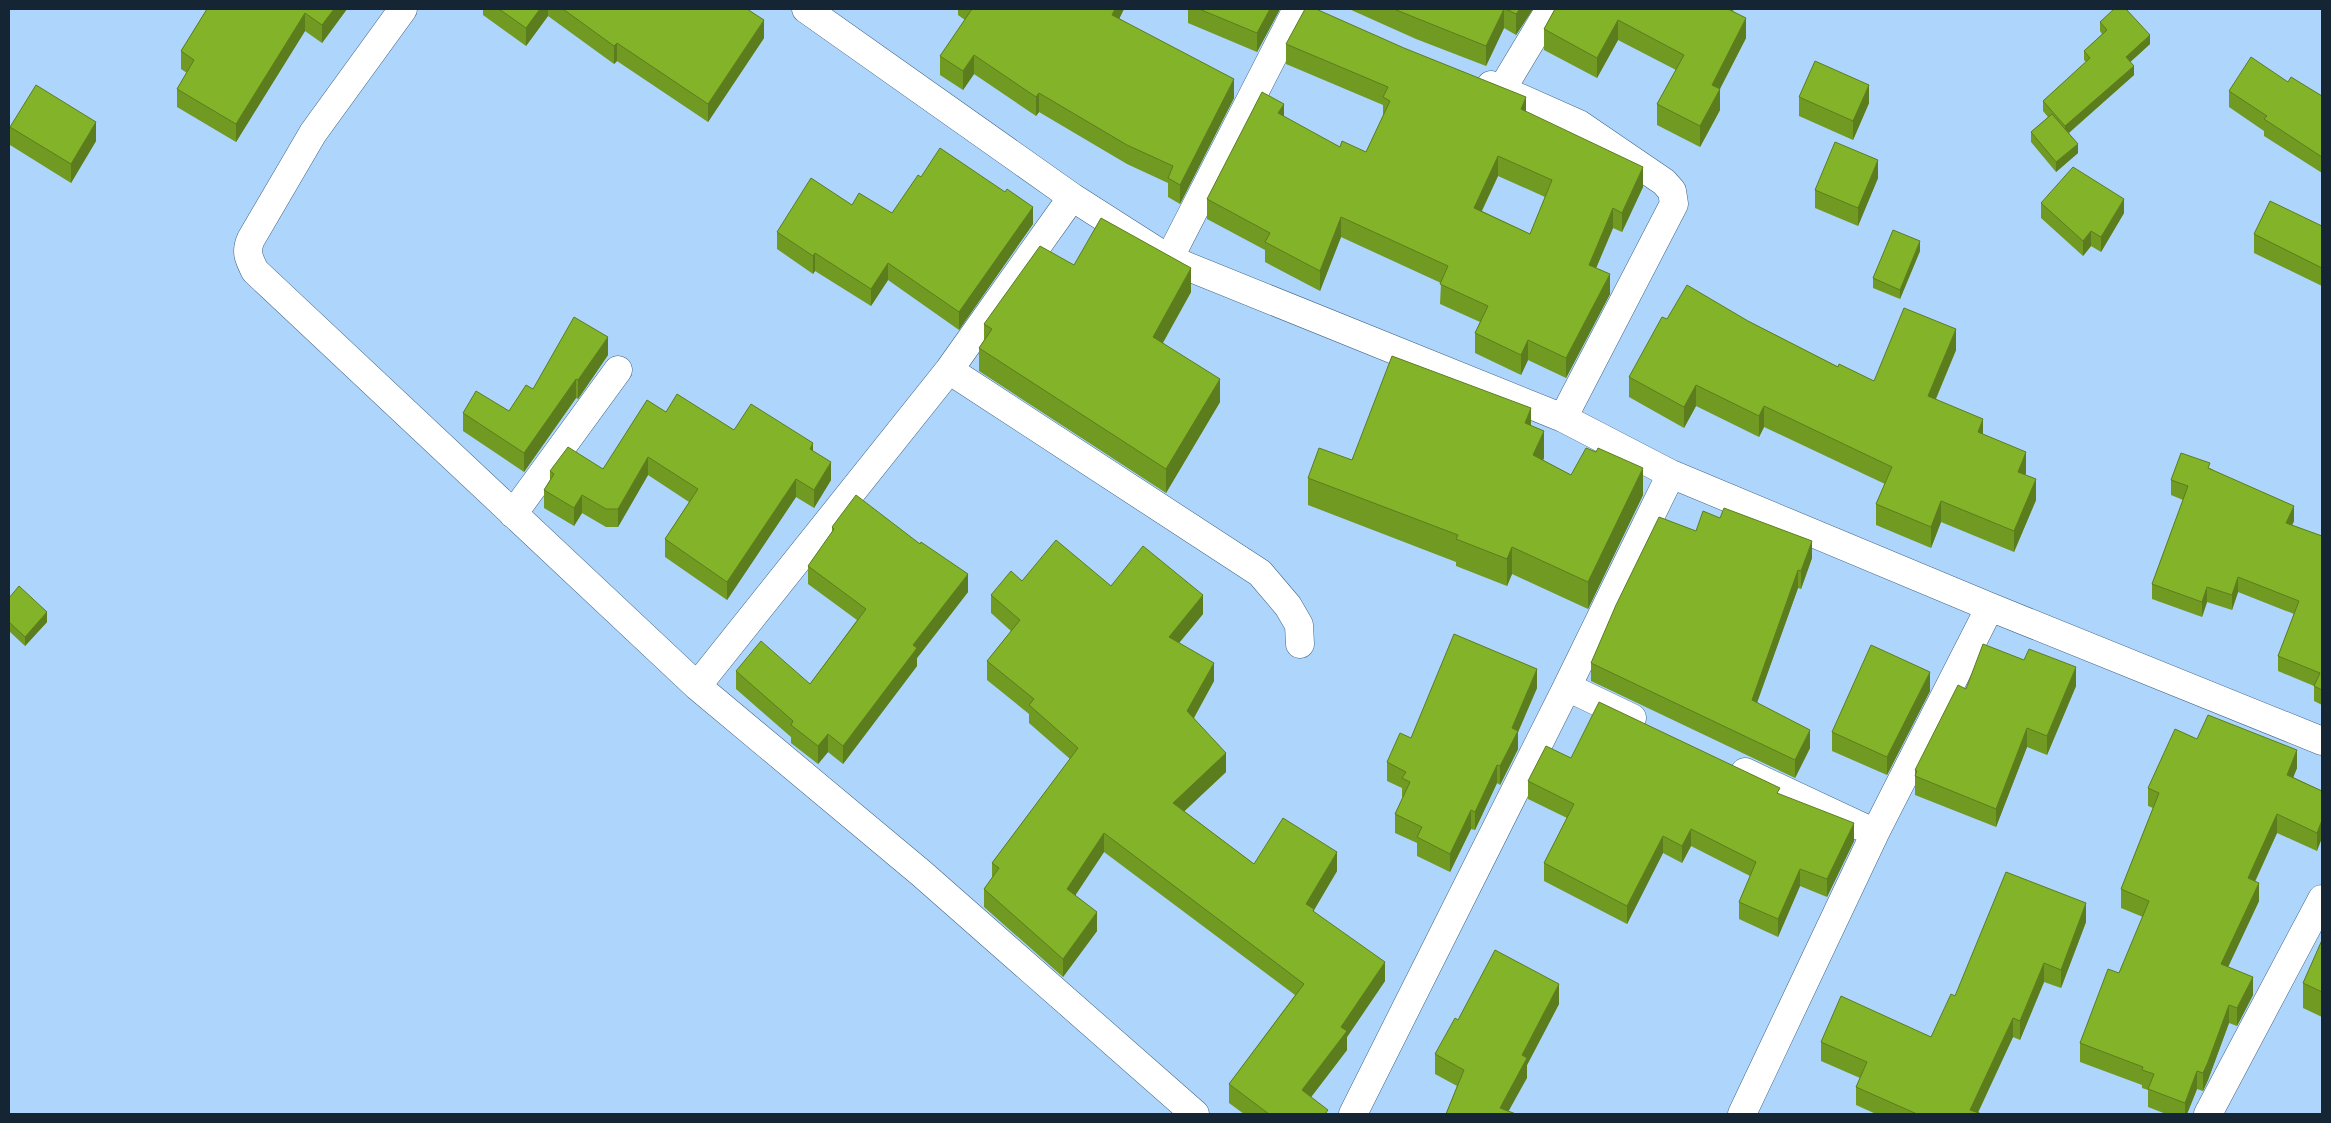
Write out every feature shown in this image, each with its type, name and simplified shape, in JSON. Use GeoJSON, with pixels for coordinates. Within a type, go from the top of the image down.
{"type":"FeatureCollection","features":[{"type":"Feature","properties":{"kind":"street"},"geometry":{"type":"LineString","coordinates":[[403,9],[314,134],[251,239],[248,247],[248,257],[255,271],[697,686],[921,872],[1195,1114]]}},
{"type":"Feature","properties":{"kind":"street"},"geometry":{"type":"LineString","coordinates":[[806,9],[1072,197],[1168,259],[1563,418],[1671,474],[1990,607],[2322,741]]}},
{"type":"Feature","properties":{"kind":"street"},"geometry":{"type":"LineString","coordinates":[[1502,89],[1550,9]]}},
{"type":"Feature","properties":{"kind":"street"},"geometry":{"type":"LineString","coordinates":[[1168,259],[1309,10]]}},
{"type":"Feature","properties":{"kind":"street"},"geometry":{"type":"LineString","coordinates":[[1465,74],[1579,124],[1664,182],[1672,191],[1674,204],[1563,418]]}},
{"type":"Feature","properties":{"kind":"street"},"geometry":{"type":"LineString","coordinates":[[697,686],[949,370],[1072,197]]}},
{"type":"Feature","properties":{"kind":"street"},"geometry":{"type":"LineString","coordinates":[[513,514],[618,370]]}},
{"type":"Feature","properties":{"kind":"street"},"geometry":{"type":"LineString","coordinates":[[949,370],[1260,573],[1288,606],[1298,625],[1300,644]]}},
{"type":"Feature","properties":{"kind":"street"},"geometry":{"type":"LineString","coordinates":[[1352,1114],[1567,688],[1671,474]]}},
{"type":"Feature","properties":{"kind":"street"},"geometry":{"type":"LineString","coordinates":[[1742,1114],[1875,833],[1990,607]]}},
{"type":"Feature","properties":{"kind":"street"},"geometry":{"type":"LineString","coordinates":[[1567,688],[1655,729]]}},
{"type":"Feature","properties":{"kind":"street"},"geometry":{"type":"LineString","coordinates":[[1726,762],[1875,833]]}},
{"type":"Feature","properties":{"kind":"street"},"geometry":{"type":"LineString","coordinates":[[2208,1114],[2322,899]]}},
{"type":"Feature","properties":{"kind":"building"},"geometry":{"type":"Polygon","coordinates":[[[207,9],[334,9],[322,25],[305,13],[236,124],[177,89],[194,60],[181,51],[207,9]]]}},
{"type":"Feature","properties":{"kind":"building"},"geometry":{"type":"Polygon","coordinates":[[[499,9],[540,9],[526,28],[499,9]]]}},
{"type":"Feature","properties":{"kind":"building"},"geometry":{"type":"Polygon","coordinates":[[[563,9],[747,9],[764,20],[708,104],[617,43],[614,46],[563,9]]]}},
{"type":"Feature","properties":{"kind":"building"},"geometry":{"type":"Polygon","coordinates":[[[972,9],[1115,9],[1112,15],[1234,79],[1180,185],[1168,178],[1173,166],[1127,145],[1039,93],[1036,97],[974,55],[963,71],[940,56],[972,9]]]}},
{"type":"Feature","properties":{"kind":"building"},"geometry":{"type":"Polygon","coordinates":[[[1199,9],[1270,9],[1257,33],[1199,9]]]}},
{"type":"Feature","properties":{"kind":"building"},"geometry":{"type":"Polygon","coordinates":[[[1305,9],[1316,9],[1404,48],[1526,97],[1521,109],[1643,167],[1622,213],[1613,208],[1589,265],[1610,274],[1566,358],[1528,340],[1521,355],[1475,333],[1488,306],[1440,284],[1448,266],[1341,217],[1320,271],[1265,242],[1270,233],[1207,199],[1262,92],[1284,104],[1278,113],[1340,147],[1342,141],[1366,152],[1390,101],[1383,97],[1388,87],[1286,44],[1305,9]],[[1498,156],[1474,208],[1530,234],[1552,180],[1498,156]]]}},
{"type":"Feature","properties":{"kind":"building"},"geometry":{"type":"Polygon","coordinates":[[[1394,9],[1504,9],[1486,46],[1394,9]]]}},
{"type":"Feature","properties":{"kind":"building"},"geometry":{"type":"Polygon","coordinates":[[[1506,9],[1520,9],[1516,14],[1506,9]]]}},
{"type":"Feature","properties":{"kind":"building"},"geometry":{"type":"Polygon","coordinates":[[[1555,9],[1728,9],[1746,18],[1712,85],[1720,89],[1700,126],[1657,104],[1684,55],[1618,20],[1597,58],[1544,29],[1555,9]]]}},
{"type":"Feature","properties":{"kind":"building"},"geometry":{"type":"Polygon","coordinates":[[[2114,9],[2126,9],[2150,35],[2126,57],[2134,66],[2065,126],[2043,101],[2090,58],[2084,51],[2107,30],[2100,22],[2114,9]]]}},
{"type":"Feature","properties":{"kind":"building"},"geometry":{"type":"Polygon","coordinates":[[[2251,57],[2288,82],[2291,77],[2322,96],[2322,157],[2264,119],[2267,116],[2229,91],[2251,57]]]}},
{"type":"Feature","properties":{"kind":"building"},"geometry":{"type":"Polygon","coordinates":[[[1815,61],[1869,85],[1853,121],[1799,97],[1815,61]]]}},
{"type":"Feature","properties":{"kind":"building"},"geometry":{"type":"Polygon","coordinates":[[[36,85],[96,122],[71,164],[10,127],[36,85]]]}},
{"type":"Feature","properties":{"kind":"building"},"geometry":{"type":"Polygon","coordinates":[[[2052,114],[2078,144],[2056,162],[2031,132],[2052,114]]]}},
{"type":"Feature","properties":{"kind":"building"},"geometry":{"type":"Polygon","coordinates":[[[1835,142],[1878,160],[1858,208],[1815,190],[1835,142]]]}},
{"type":"Feature","properties":{"kind":"building"},"geometry":{"type":"Polygon","coordinates":[[[940,148],[1005,192],[1007,189],[1033,207],[959,312],[888,263],[871,289],[815,253],[813,256],[777,232],[811,178],[852,205],[859,193],[892,213],[918,175],[921,177],[940,148]]]}},
{"type":"Feature","properties":{"kind":"building"},"geometry":{"type":"Polygon","coordinates":[[[2073,167],[2124,199],[2101,237],[2091,231],[2083,241],[2041,203],[2073,167]]]}},
{"type":"Feature","properties":{"kind":"building"},"geometry":{"type":"Polygon","coordinates":[[[2270,201],[2322,226],[2322,268],[2254,234],[2270,201]]]}},
{"type":"Feature","properties":{"kind":"building"},"geometry":{"type":"Polygon","coordinates":[[[1101,218],[1191,268],[1153,337],[1220,379],[1166,469],[979,348],[992,329],[984,324],[1040,246],[1074,265],[1101,218]]]}},
{"type":"Feature","properties":{"kind":"building"},"geometry":{"type":"Polygon","coordinates":[[[1893,230],[1920,241],[1900,290],[1873,278],[1893,230]]]}},
{"type":"Feature","properties":{"kind":"building"},"geometry":{"type":"Polygon","coordinates":[[[1687,285],[1748,321],[1838,367],[1839,364],[1874,381],[1904,308],[1956,329],[1928,396],[1983,419],[1978,432],[2026,452],[2018,472],[2036,479],[2014,531],[1941,501],[1931,527],[1876,504],[1892,467],[1764,406],[1759,416],[1696,385],[1684,407],[1629,377],[1662,317],[1667,319],[1687,285]]]}},
{"type":"Feature","properties":{"kind":"building"},"geometry":{"type":"Polygon","coordinates":[[[574,317],[608,337],[524,453],[463,413],[476,391],[509,411],[526,385],[533,389],[574,317]]]}},
{"type":"Feature","properties":{"kind":"building"},"geometry":{"type":"Polygon","coordinates":[[[1392,356],[1531,408],[1525,423],[1544,431],[1533,455],[1571,475],[1586,448],[1596,452],[1598,448],[1643,468],[1588,582],[1512,547],[1507,559],[1456,539],[1458,535],[1308,478],[1319,448],[1352,460],[1392,356]]]}},
{"type":"Feature","properties":{"kind":"building"},"geometry":{"type":"Polygon","coordinates":[[[677,394],[734,430],[751,404],[813,443],[810,449],[831,462],[814,490],[796,479],[727,582],[665,539],[698,489],[648,457],[618,509],[606,509],[582,495],[574,508],[544,490],[554,474],[550,471],[568,447],[603,469],[647,400],[666,412],[677,394]]]}},
{"type":"Feature","properties":{"kind":"building"},"geometry":{"type":"Polygon","coordinates":[[[2181,453],[2210,463],[2208,468],[2294,506],[2286,523],[2322,536],[2322,690],[2314,686],[2320,673],[2278,656],[2299,601],[2238,577],[2232,595],[2207,587],[2202,602],[2152,584],[2188,486],[2171,480],[2181,453]]]}},
{"type":"Feature","properties":{"kind":"building"},"geometry":{"type":"Polygon","coordinates":[[[856,495],[920,544],[921,542],[968,574],[913,645],[917,648],[843,746],[828,734],[818,746],[791,725],[793,721],[736,671],[761,641],[810,684],[866,609],[808,566],[834,529],[832,527],[856,495]]]}},
{"type":"Feature","properties":{"kind":"building"},"geometry":{"type":"Polygon","coordinates":[[[1724,508],[1812,541],[1801,571],[1798,570],[1752,700],[1810,730],[1795,760],[1591,663],[1616,605],[1659,517],[1696,531],[1703,511],[1720,518],[1724,508]]]}},
{"type":"Feature","properties":{"kind":"building"},"geometry":{"type":"Polygon","coordinates":[[[1056,540],[1111,586],[1143,546],[1203,595],[1169,637],[1214,663],[1187,711],[1226,753],[1173,803],[1254,864],[1283,818],[1337,852],[1306,904],[1385,962],[1341,1027],[1347,1031],[1302,1090],[1328,1110],[1325,1114],[1269,1114],[1229,1084],[1304,984],[1104,833],[1067,889],[1097,912],[1063,959],[984,889],[999,868],[992,863],[1078,748],[1029,705],[1034,699],[987,661],[1020,620],[991,595],[1011,571],[1022,581],[1056,540]]]}},
{"type":"Feature","properties":{"kind":"building"},"geometry":{"type":"Polygon","coordinates":[[[19,586],[47,612],[25,637],[9,622],[9,598],[19,586]]]}},
{"type":"Feature","properties":{"kind":"building"},"geometry":{"type":"Polygon","coordinates":[[[1454,634],[1537,669],[1512,728],[1518,731],[1500,766],[1497,765],[1475,812],[1471,810],[1450,854],[1417,837],[1422,827],[1395,814],[1410,782],[1402,778],[1406,772],[1387,762],[1400,733],[1411,738],[1454,634]]]}},
{"type":"Feature","properties":{"kind":"building"},"geometry":{"type":"Polygon","coordinates":[[[1983,644],[2024,660],[2029,649],[2076,667],[2047,736],[2027,728],[1996,809],[1915,776],[1917,771],[1915,770],[1958,685],[1966,689],[1983,644]]]}},
{"type":"Feature","properties":{"kind":"building"},"geometry":{"type":"Polygon","coordinates":[[[1871,645],[1930,672],[1887,757],[1832,732],[1871,645]]]}},
{"type":"Feature","properties":{"kind":"building"},"geometry":{"type":"Polygon","coordinates":[[[1599,702],[1780,788],[1777,793],[1854,823],[1827,879],[1800,869],[1778,919],[1739,902],[1756,862],[1691,829],[1682,846],[1663,836],[1627,906],[1544,863],[1574,804],[1528,781],[1546,746],[1571,758],[1599,702]]]}},
{"type":"Feature","properties":{"kind":"building"},"geometry":{"type":"Polygon","coordinates":[[[2208,715],[2297,750],[2287,775],[2322,791],[2322,820],[2317,833],[2277,814],[2248,878],[2259,883],[2221,964],[2253,977],[2237,1008],[2229,1005],[2208,1062],[2203,1073],[2197,1071],[2185,1103],[2148,1089],[2154,1074],[2142,1070],[2143,1067],[2080,1043],[2108,969],[2119,973],[2149,901],[2121,889],[2159,793],[2148,788],[2175,729],[2197,739],[2208,715]]]}},
{"type":"Feature","properties":{"kind":"building"},"geometry":{"type":"Polygon","coordinates":[[[2006,872],[2086,903],[2061,970],[2044,963],[2020,1021],[2013,1018],[1970,1110],[1982,1114],[1917,1114],[1856,1087],[1867,1062],[1821,1042],[1841,996],[1931,1037],[1951,994],[1955,996],[2006,872]]]}},
{"type":"Feature","properties":{"kind":"building"},"geometry":{"type":"Polygon","coordinates":[[[2322,940],[2322,992],[2303,983],[2322,940]]]}},
{"type":"Feature","properties":{"kind":"building"},"geometry":{"type":"Polygon","coordinates":[[[1495,950],[1559,984],[1522,1055],[1527,1058],[1500,1108],[1516,1114],[1446,1114],[1464,1070],[1435,1054],[1455,1018],[1458,1020],[1495,950]]]}}]}
